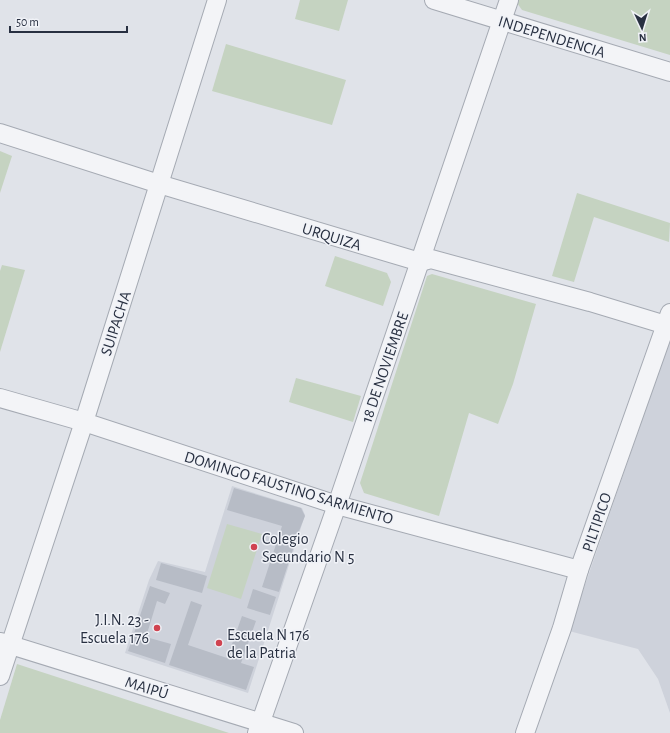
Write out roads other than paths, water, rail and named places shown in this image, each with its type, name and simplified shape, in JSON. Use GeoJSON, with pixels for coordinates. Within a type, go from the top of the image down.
{"type":"FeatureCollection","features":[{"type":"Feature","properties":{"kind":"street","name":"SUIPACHA"},"geometry":{"type":"LineString","coordinates":[[0,676],[5,643],[84,422],[217,0]]}},
{"type":"Feature","properties":{"kind":"street","name":"INDEPENDENCIA"},"geometry":{"type":"LineString","coordinates":[[434,0],[670,72]]}},
{"type":"Feature","properties":{"kind":"street","name":"18 DE NOVIEMBRE"},"geometry":{"type":"LineString","coordinates":[[258,728],[338,505],[509,0]]}},
{"type":"Feature","properties":{"kind":"street","name":"URQUIZA"},"geometry":{"type":"LineString","coordinates":[[0,133],[159,184],[420,262],[431,259],[590,302],[668,319]]}},
{"type":"Feature","properties":{"kind":"street","name":"PILTIPICO"},"geometry":{"type":"LineString","coordinates":[[525,733],[562,628],[579,570],[668,319]]}},
{"type":"Feature","properties":{"kind":"street","name":"DOMINGO FAUSTINO SARMIENTO"},"geometry":{"type":"LineString","coordinates":[[0,398],[84,422],[338,505],[579,570]]}},
{"type":"Feature","properties":{"kind":"street","name":"MAIPÚ"},"geometry":{"type":"LineString","coordinates":[[5,643],[258,728],[294,733]]}},
{"type":"Feature","properties":{"kind":"place","name":"Colegio Secundario N 5"},"geometry":{"type":"Point","coordinates":[254,547]}},
{"type":"Feature","properties":{"kind":"place","name":"J.I.N. 23 - Escuela 176"},"geometry":{"type":"Point","coordinates":[157,628]}},
{"type":"Feature","properties":{"kind":"place","name":"Escuela N 176 de la Patria"},"geometry":{"type":"Point","coordinates":[219,643]}}]}
